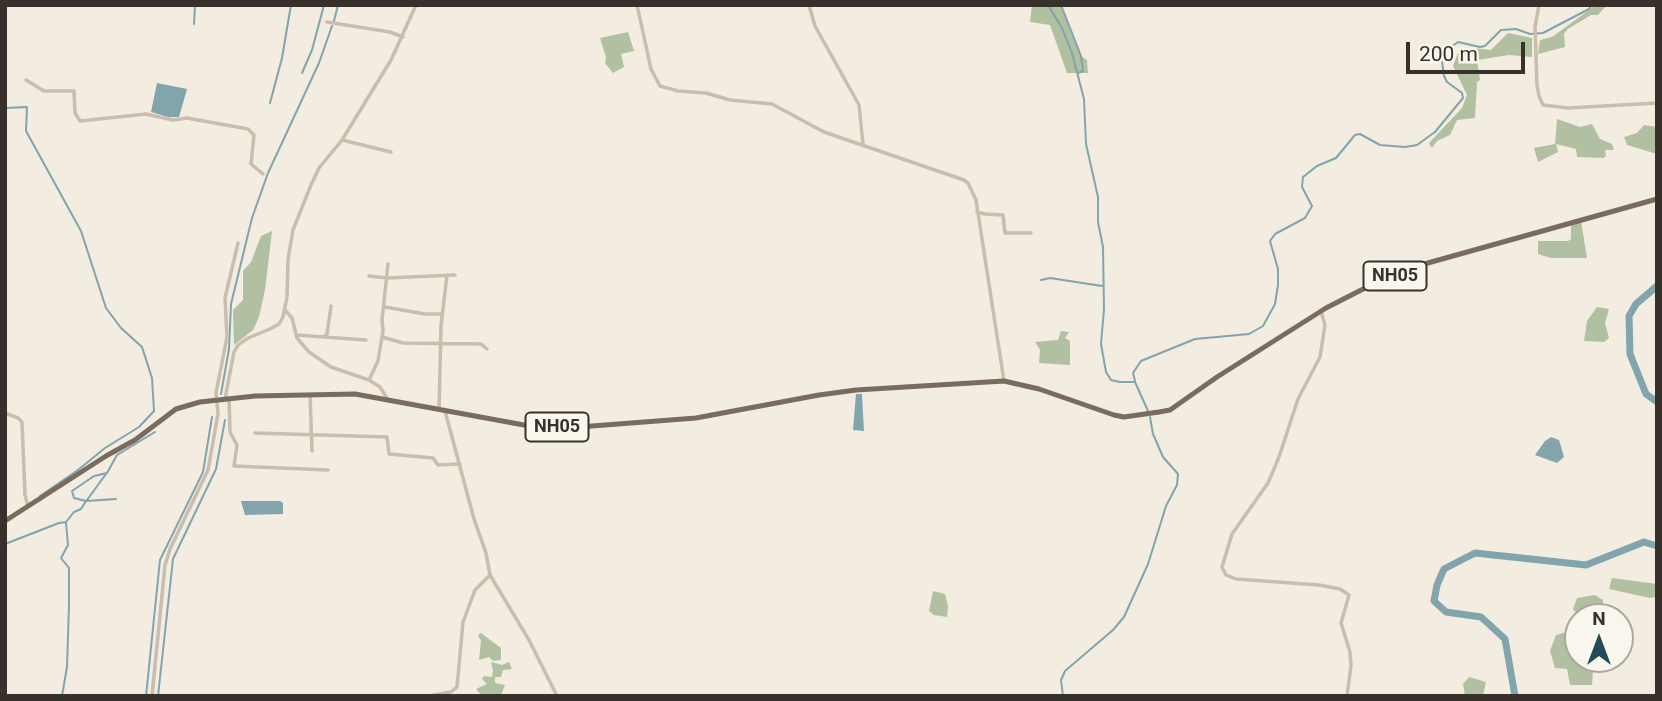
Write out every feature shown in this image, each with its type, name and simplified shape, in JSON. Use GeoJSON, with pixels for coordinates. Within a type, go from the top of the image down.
{"type":"FeatureCollection","features":[{"type":"Feature","properties":{"kind":"main road","name":"NH05"},"geometry":{"type":"LineString","coordinates":[[5,521],[135,440],[176,410],[200,402],[224,399],[355,394],[524,425],[566,428],[696,418],[856,390],[1004,381],[1039,388],[1114,415],[1139,415],[1170,410],[1321,311],[1369,286],[1417,266],[1657,199]]}},
{"type":"Feature","properties":{"kind":"street"},"geometry":{"type":"LineString","coordinates":[[152,696],[165,565],[208,470],[218,414],[238,345],[279,324],[285,310],[293,230],[316,174],[342,140],[391,60],[416,5]]}},
{"type":"Feature","properties":{"kind":"street"},"geometry":{"type":"LineString","coordinates":[[637,5],[651,69],[660,86],[678,91],[706,93],[730,100],[772,104],[824,132],[964,180],[971,190],[977,212],[1004,381]]}},
{"type":"Feature","properties":{"kind":"street"},"geometry":{"type":"LineString","coordinates":[[809,5],[816,26],[859,105],[863,144]]}},
{"type":"Feature","properties":{"kind":"street"},"geometry":{"type":"LineString","coordinates":[[1539,5],[1535,27],[1537,85],[1544,105],[1568,108],[1657,103]]}},
{"type":"Feature","properties":{"kind":"street"},"geometry":{"type":"LineString","coordinates":[[327,22],[390,32],[403,37]]}},
{"type":"Feature","properties":{"kind":"street"},"geometry":{"type":"LineString","coordinates":[[26,80],[44,91],[74,91],[75,113],[80,121],[146,114],[248,129],[254,135],[251,164],[262,174]]}},
{"type":"Feature","properties":{"kind":"street"},"geometry":{"type":"LineString","coordinates":[[342,140],[391,152]]}},
{"type":"Feature","properties":{"kind":"street"},"geometry":{"type":"LineString","coordinates":[[977,212],[1003,215],[1005,233],[1031,233]]}},
{"type":"Feature","properties":{"kind":"street"},"geometry":{"type":"LineString","coordinates":[[239,243],[225,298],[227,337],[216,393],[224,399],[230,432],[237,445],[234,466],[328,470]]}},
{"type":"Feature","properties":{"kind":"street"},"geometry":{"type":"LineString","coordinates":[[369,380],[377,361],[382,337],[388,264]]}},
{"type":"Feature","properties":{"kind":"street"},"geometry":{"type":"LineString","coordinates":[[447,275],[442,314],[442,411],[460,464],[490,575],[557,696]]}},
{"type":"Feature","properties":{"kind":"street"},"geometry":{"type":"LineString","coordinates":[[369,276],[387,278],[455,275]]}},
{"type":"Feature","properties":{"kind":"street"},"geometry":{"type":"LineString","coordinates":[[324,337],[327,334],[331,306]]}},
{"type":"Feature","properties":{"kind":"street"},"geometry":{"type":"LineString","coordinates":[[384,307],[442,314]]}},
{"type":"Feature","properties":{"kind":"street"},"geometry":{"type":"LineString","coordinates":[[285,310],[292,318],[297,335],[309,352],[331,367],[369,380],[380,387],[388,400]]}},
{"type":"Feature","properties":{"kind":"street"},"geometry":{"type":"LineString","coordinates":[[1321,311],[1325,325],[1320,357],[1297,398],[1268,483],[1232,534],[1222,567],[1226,575],[1236,579],[1319,585],[1340,589],[1349,595],[1341,623],[1350,652],[1347,696]]}},
{"type":"Feature","properties":{"kind":"street"},"geometry":{"type":"LineString","coordinates":[[297,335],[366,340]]}},
{"type":"Feature","properties":{"kind":"street"},"geometry":{"type":"LineString","coordinates":[[382,337],[403,344],[481,344],[487,349]]}},
{"type":"Feature","properties":{"kind":"street"},"geometry":{"type":"LineString","coordinates":[[310,394],[312,451]]}},
{"type":"Feature","properties":{"kind":"street"},"geometry":{"type":"LineString","coordinates":[[5,413],[22,422],[25,495],[28,506]]}},
{"type":"Feature","properties":{"kind":"street"},"geometry":{"type":"LineString","coordinates":[[255,433],[387,437],[389,454],[433,458],[438,465],[460,464]]}},
{"type":"Feature","properties":{"kind":"street"},"geometry":{"type":"LineString","coordinates":[[428,696],[451,692],[457,687],[463,622],[475,590],[490,575]]}},
{"type":"Feature","properties":{"kind":"green space"},"geometry":{"type":"Polygon","coordinates":[[[1032,5],[1061,5],[1081,56],[1087,60],[1088,73],[1067,73],[1050,25],[1030,22],[1032,5]]]}},
{"type":"Feature","properties":{"kind":"green space"},"geometry":{"type":"Polygon","coordinates":[[[1596,5],[1607,5],[1598,15],[1591,15],[1568,29],[1564,34],[1565,47],[1538,54],[1540,40],[1552,37],[1596,5]]]}},
{"type":"Feature","properties":{"kind":"green space"},"geometry":{"type":"Polygon","coordinates":[[[628,32],[634,51],[621,54],[624,67],[613,73],[605,63],[606,57],[600,38],[628,32]]]}},
{"type":"Feature","properties":{"kind":"green space"},"geometry":{"type":"Polygon","coordinates":[[[1508,33],[1532,38],[1532,57],[1509,55],[1477,60],[1480,80],[1477,82],[1475,118],[1457,120],[1450,135],[1437,141],[1432,148],[1429,143],[1462,108],[1467,95],[1453,66],[1458,53],[1472,48],[1491,50],[1508,33]]]}},
{"type":"Feature","properties":{"kind":"green space"},"geometry":{"type":"Polygon","coordinates":[[[1557,119],[1580,127],[1592,124],[1600,139],[1612,144],[1614,150],[1605,150],[1606,156],[1603,158],[1577,157],[1576,149],[1556,144],[1558,152],[1538,162],[1534,148],[1555,144],[1557,119]]]}},
{"type":"Feature","properties":{"kind":"green space"},"geometry":{"type":"Polygon","coordinates":[[[1644,125],[1657,127],[1657,154],[1627,145],[1624,137],[1637,133],[1644,125]]]}},
{"type":"Feature","properties":{"kind":"green space"},"geometry":{"type":"Polygon","coordinates":[[[1581,221],[1587,258],[1551,258],[1538,254],[1538,241],[1568,241],[1571,239],[1571,226],[1581,221]]]}},
{"type":"Feature","properties":{"kind":"green space"},"geometry":{"type":"Polygon","coordinates":[[[272,231],[259,317],[253,330],[234,345],[233,310],[243,300],[243,271],[251,262],[261,236],[272,231]]]}},
{"type":"Feature","properties":{"kind":"green space"},"geometry":{"type":"Polygon","coordinates":[[[1597,307],[1609,309],[1605,323],[1609,338],[1604,342],[1584,341],[1587,321],[1597,307]]]}},
{"type":"Feature","properties":{"kind":"green space"},"geometry":{"type":"Polygon","coordinates":[[[1061,331],[1069,332],[1065,338],[1070,341],[1070,365],[1039,363],[1040,350],[1035,342],[1058,340],[1061,331]]]}},
{"type":"Feature","properties":{"kind":"green space"},"geometry":{"type":"Polygon","coordinates":[[[1612,578],[1657,584],[1657,597],[1650,598],[1609,589],[1612,578]]]}},
{"type":"Feature","properties":{"kind":"green space"},"geometry":{"type":"Polygon","coordinates":[[[933,591],[945,594],[947,617],[934,615],[929,611],[933,591]]]}},
{"type":"Feature","properties":{"kind":"green space"},"geometry":{"type":"Polygon","coordinates":[[[1595,595],[1603,600],[1603,603],[1575,603],[1577,598],[1595,595]]]}},
{"type":"Feature","properties":{"kind":"green space"},"geometry":{"type":"Polygon","coordinates":[[[481,633],[501,648],[501,660],[493,661],[489,657],[479,660],[481,641],[478,635],[481,633]]]}},
{"type":"Feature","properties":{"kind":"green space"},"geometry":{"type":"Polygon","coordinates":[[[1564,633],[1564,669],[1555,668],[1550,651],[1556,635],[1564,633]]]}},
{"type":"Feature","properties":{"kind":"green space"},"geometry":{"type":"Polygon","coordinates":[[[491,662],[502,665],[509,662],[512,669],[503,670],[501,677],[495,677],[495,683],[505,685],[501,695],[482,696],[476,689],[487,684],[482,679],[484,676],[492,677],[491,662]]]}},
{"type":"Feature","properties":{"kind":"green space"},"geometry":{"type":"Polygon","coordinates":[[[1568,673],[1593,673],[1592,685],[1570,685],[1568,673]]]}},
{"type":"Feature","properties":{"kind":"green space"},"geometry":{"type":"Polygon","coordinates":[[[1469,677],[1486,682],[1483,696],[1465,696],[1463,684],[1469,677]]]}},
{"type":"Feature","properties":{"kind":"water"},"geometry":{"type":"Polygon","coordinates":[[[157,83],[187,89],[179,117],[151,112],[157,83]]]}},
{"type":"Feature","properties":{"kind":"water"},"geometry":{"type":"Polygon","coordinates":[[[856,394],[862,394],[864,431],[853,430],[856,394]]]}},
{"type":"Feature","properties":{"kind":"water"},"geometry":{"type":"Polygon","coordinates":[[[1551,437],[1559,440],[1564,457],[1557,463],[1535,455],[1551,437]]]}},
{"type":"Feature","properties":{"kind":"water"},"geometry":{"type":"Polygon","coordinates":[[[241,501],[280,501],[283,503],[283,514],[245,515],[241,501]]]}},
{"type":"Feature","properties":{"kind":"waterway"},"geometry":{"type":"LineString","coordinates":[[194,24],[195,5]]}},
{"type":"Feature","properties":{"kind":"waterway"},"geometry":{"type":"LineString","coordinates":[[270,103],[282,58],[291,5]]}},
{"type":"Feature","properties":{"kind":"waterway"},"geometry":{"type":"LineString","coordinates":[[302,73],[312,50],[324,5]]}},
{"type":"Feature","properties":{"kind":"waterway"},"geometry":{"type":"LineString","coordinates":[[334,21],[338,5]]}},
{"type":"Feature","properties":{"kind":"waterway"},"geometry":{"type":"LineString","coordinates":[[1048,5],[1062,28],[1072,53],[1084,99],[1086,144],[1098,197],[1098,222],[1103,247],[1104,309],[1101,344],[1106,372],[1111,380],[1135,382],[1148,411]]}},
{"type":"Feature","properties":{"kind":"waterway"},"geometry":{"type":"LineString","coordinates":[[1061,5],[1081,56],[1083,71],[1078,73]]}},
{"type":"Feature","properties":{"kind":"waterway"},"geometry":{"type":"LineString","coordinates":[[1135,381],[1133,373],[1141,361],[1195,339],[1249,334],[1263,326],[1275,304],[1278,285],[1278,269],[1270,241],[1275,234],[1305,218],[1312,206],[1302,187],[1303,177],[1317,166],[1336,158],[1355,135],[1360,134],[1380,145],[1405,147],[1417,145],[1435,132],[1463,98],[1462,93],[1447,82],[1444,76],[1442,61],[1445,51],[1458,42],[1485,46],[1501,30],[1543,33],[1592,5]]}},
{"type":"Feature","properties":{"kind":"waterway"},"geometry":{"type":"LineString","coordinates":[[221,394],[229,349],[231,304],[252,218],[268,173],[319,63],[332,26]]}},
{"type":"Feature","properties":{"kind":"waterway"},"geometry":{"type":"LineString","coordinates":[[5,108],[27,107],[26,131],[81,231],[106,308],[121,328],[142,347],[152,378],[154,411],[139,427],[105,448],[40,496]]}},
{"type":"Feature","properties":{"kind":"waterway"},"geometry":{"type":"LineString","coordinates":[[1041,280],[1050,278],[1102,286]]}},
{"type":"Feature","properties":{"kind":"waterway"},"geometry":{"type":"LineString","coordinates":[[1657,286],[1636,304],[1629,316],[1630,354],[1646,394],[1657,402]]}},
{"type":"Feature","properties":{"kind":"waterway"},"geometry":{"type":"LineString","coordinates":[[146,696],[160,560],[203,472],[212,417]]}},
{"type":"Feature","properties":{"kind":"waterway"},"geometry":{"type":"LineString","coordinates":[[1063,696],[1061,680],[1065,671],[1113,630],[1124,617],[1148,564],[1166,506],[1177,485],[1178,474],[1163,457],[1153,434],[1150,417]]}},
{"type":"Feature","properties":{"kind":"waterway"},"geometry":{"type":"LineString","coordinates":[[158,696],[173,559],[216,469],[225,420]]}},
{"type":"Feature","properties":{"kind":"waterway"},"geometry":{"type":"LineString","coordinates":[[5,544],[66,522],[86,501],[74,498],[72,491],[94,476],[107,473],[117,455],[155,432]]}},
{"type":"Feature","properties":{"kind":"waterway"},"geometry":{"type":"LineString","coordinates":[[87,500],[106,474]]}},
{"type":"Feature","properties":{"kind":"waterway"},"geometry":{"type":"LineString","coordinates":[[86,501],[116,499]]}},
{"type":"Feature","properties":{"kind":"waterway"},"geometry":{"type":"LineString","coordinates":[[62,696],[67,667],[69,605],[69,568],[61,558],[68,545],[66,523]]}},
{"type":"Feature","properties":{"kind":"waterway"},"geometry":{"type":"LineString","coordinates":[[1515,696],[1505,639],[1481,617],[1446,612],[1434,601],[1444,569],[1475,553],[1586,565],[1644,542],[1657,546]]}}]}
